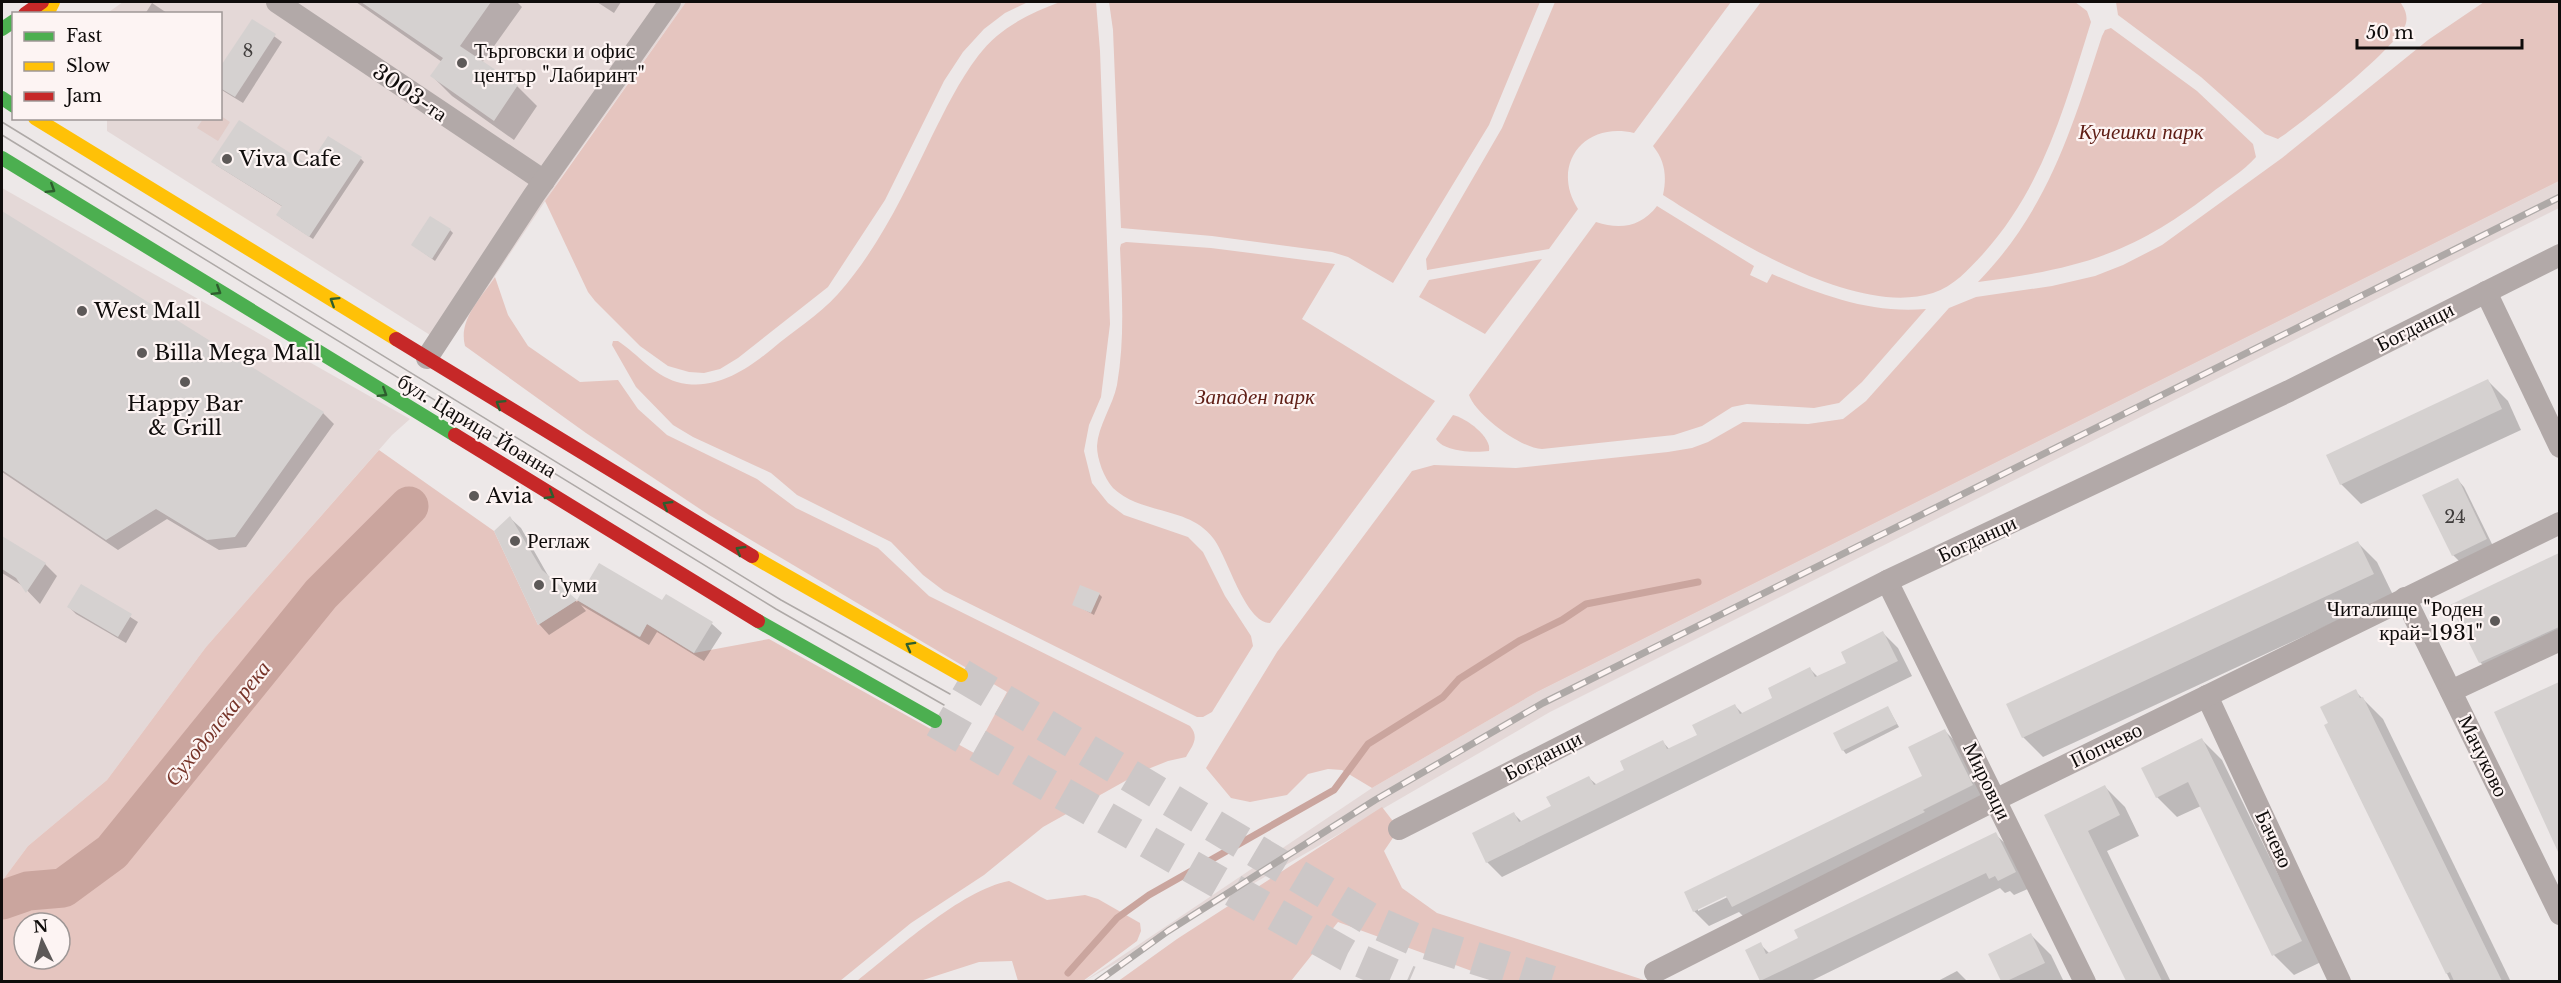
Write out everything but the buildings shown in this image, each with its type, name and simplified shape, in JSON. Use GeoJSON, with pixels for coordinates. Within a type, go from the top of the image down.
{"type":"FeatureCollection","features":[{"type":"Feature","properties":{"kind":"main road"},"geometry":{"type":"LineString","coordinates":[[28,12],[42,2]]}},
{"type":"Feature","properties":{"kind":"main road","name":"бул. Царица Йоанна"},"geometry":{"type":"LineString","coordinates":[[38,120],[782,575],[961,675]]}},
{"type":"Feature","properties":{"kind":"main road"},"geometry":{"type":"LineString","coordinates":[[47,120],[57,132]]}},
{"type":"Feature","properties":{"kind":"main road","name":"бул. Царица Йоанна"},"geometry":{"type":"LineString","coordinates":[[2,158],[764,625],[850,676],[935,722]]}},
{"type":"Feature","properties":{"kind":"street","name":"3003-та"},"geometry":{"type":"LineString","coordinates":[[277,2],[544,181]]}},
{"type":"Feature","properties":{"kind":"street"},"geometry":{"type":"LineString","coordinates":[[427,358],[544,181],[670,2]]}},
{"type":"Feature","properties":{"kind":"street","name":"Богданци"},"geometry":{"type":"LineString","coordinates":[[1399,829],[1887,581],[2289,391],[2559,255]]}},
{"type":"Feature","properties":{"kind":"street"},"geometry":{"type":"LineString","coordinates":[[2486,292],[2559,447]]}},
{"type":"Feature","properties":{"kind":"street","name":"Попчево"},"geometry":{"type":"LineString","coordinates":[[1655,972],[1997,799],[2559,523]]}},
{"type":"Feature","properties":{"kind":"street","name":"Мировци"},"geometry":{"type":"LineString","coordinates":[[1887,581],[1997,799],[2085,981]]}},
{"type":"Feature","properties":{"kind":"street","name":"Мачуково"},"geometry":{"type":"LineString","coordinates":[[2405,598],[2559,914]]}},
{"type":"Feature","properties":{"kind":"street"},"geometry":{"type":"LineString","coordinates":[[2451,692],[2559,640]]}},
{"type":"Feature","properties":{"kind":"street","name":"Бачево"},"geometry":{"type":"LineString","coordinates":[[2207,696],[2340,981]]}},
{"type":"Feature","properties":{"kind":"shaded area"},"geometry":{"type":"Polygon","coordinates":[[[123,2],[686,2],[566,170],[463,324],[430,335],[107,131],[107,120],[222,120],[222,12],[109,12],[123,2]]]}},
{"type":"Feature","properties":{"kind":"shaded area"},"geometry":{"type":"Polygon","coordinates":[[[222,117],[230,122],[218,141],[197,128],[202,120],[222,120],[222,117]]]}},
{"type":"Feature","properties":{"kind":"shaded area"},"geometry":{"type":"Polygon","coordinates":[[[2559,181],[2559,208],[1550,712],[1083,982],[1372,788],[1537,692],[2559,181]]]}},
{"type":"Feature","properties":{"kind":"shaded area"},"geometry":{"type":"Polygon","coordinates":[[[2,188],[410,419],[392,435],[206,647],[107,780],[28,846],[2,881],[2,188]]]}},
{"type":"Feature","properties":{"kind":"green space"},"geometry":{"type":"Polygon","coordinates":[[[686,2],[1028,2],[1005,13],[984,29],[963,52],[944,81],[885,200],[828,287],[738,358],[720,369],[704,373],[689,372],[668,366],[640,346],[595,301],[588,292],[545,201],[686,2]]]}},
{"type":"Feature","properties":{"kind":"green space"},"geometry":{"type":"Polygon","coordinates":[[[1060,2],[1096,2],[1100,51],[1110,324],[1101,397],[1089,425],[1084,451],[1092,483],[1108,503],[1124,515],[1188,537],[1203,552],[1225,596],[1251,636],[1253,646],[1212,712],[1203,717],[1197,717],[944,591],[923,575],[891,542],[797,495],[771,473],[693,437],[673,425],[636,387],[612,345],[613,341],[618,341],[668,379],[691,384],[704,384],[728,378],[762,357],[831,302],[866,258],[901,199],[958,86],[986,46],[1015,23],[1060,2]]]}},
{"type":"Feature","properties":{"kind":"green space"},"geometry":{"type":"Polygon","coordinates":[[[1109,2],[1540,2],[1489,125],[1393,283],[1348,257],[1332,252],[1212,236],[1121,228],[1113,30],[1109,2]]]}},
{"type":"Feature","properties":{"kind":"green space"},"geometry":{"type":"Polygon","coordinates":[[[1555,2],[1731,2],[1634,133],[1616,131],[1600,134],[1587,140],[1577,150],[1570,162],[1568,177],[1570,193],[1578,209],[1549,249],[1427,270],[1426,259],[1502,128],[1555,2]]]}},
{"type":"Feature","properties":{"kind":"green space"},"geometry":{"type":"Polygon","coordinates":[[[1761,2],[2075,2],[2087,11],[2091,22],[2072,84],[2037,173],[2022,202],[2004,228],[1972,266],[1948,286],[1933,293],[1901,298],[1867,294],[1830,284],[1756,251],[1663,195],[1664,169],[1653,146],[1761,2]]]}},
{"type":"Feature","properties":{"kind":"green space"},"geometry":{"type":"Polygon","coordinates":[[[2116,2],[2400,2],[2405,11],[2406,23],[2400,33],[2369,66],[2278,139],[2265,134],[2201,77],[2118,15],[2116,2]]]}},
{"type":"Feature","properties":{"kind":"green space"},"geometry":{"type":"Polygon","coordinates":[[[2484,2],[2559,2],[2559,181],[1537,692],[1372,788],[1342,770],[1328,769],[1308,774],[1287,795],[1250,802],[1231,798],[1206,768],[1277,652],[1412,471],[1434,465],[1516,468],[1668,452],[1692,448],[1708,442],[1743,422],[1808,424],[1843,419],[1866,401],[1949,308],[1976,297],[2052,286],[2095,276],[2162,245],[2282,158],[2428,40],[2484,2]]]}},
{"type":"Feature","properties":{"kind":"green space","name":"Кучешки парк"},"geometry":{"type":"Polygon","coordinates":[[[2111,28],[2197,91],[2253,144],[2256,157],[2240,172],[2181,215],[2127,246],[2073,265],[1978,282],[2002,255],[2040,197],[2068,135],[2102,36],[2105,30],[2111,28]]]}},
{"type":"Feature","properties":{"kind":"green space"},"geometry":{"type":"Polygon","coordinates":[[[1657,206],[1754,266],[1750,275],[1767,283],[1772,274],[1828,296],[1866,306],[1906,310],[1926,309],[1862,382],[1839,403],[1814,408],[1747,404],[1732,407],[1702,426],[1674,435],[1542,449],[1511,437],[1480,412],[1469,395],[1596,222],[1613,226],[1630,225],[1644,218],[1657,206]]]}},
{"type":"Feature","properties":{"kind":"green space","name":"Западен парк"},"geometry":{"type":"Polygon","coordinates":[[[1126,242],[1211,248],[1335,264],[1302,319],[1435,401],[1270,623],[1261,620],[1245,601],[1213,538],[1203,528],[1191,520],[1124,497],[1113,488],[1102,468],[1097,451],[1098,438],[1115,393],[1120,368],[1122,316],[1120,248],[1121,244],[1126,242]]]}},
{"type":"Feature","properties":{"kind":"green space"},"geometry":{"type":"Polygon","coordinates":[[[1542,259],[1485,334],[1419,297],[1429,280],[1542,259]]]}},
{"type":"Feature","properties":{"kind":"green space"},"geometry":{"type":"Polygon","coordinates":[[[495,277],[508,315],[528,346],[580,382],[618,380],[638,409],[667,435],[757,479],[796,508],[878,548],[929,596],[1190,726],[1195,738],[1193,746],[1186,757],[1143,771],[1043,827],[984,875],[911,923],[840,981],[2,981],[2,881],[28,846],[107,780],[206,647],[379,450],[494,531],[538,625],[577,600],[639,637],[647,624],[694,653],[769,639],[974,753],[1007,692],[709,515],[586,433],[465,346],[465,327],[478,301],[495,277]]]}},
{"type":"Feature","properties":{"kind":"green space"},"geometry":{"type":"Polygon","coordinates":[[[1453,415],[1465,420],[1482,434],[1489,446],[1489,451],[1460,451],[1446,447],[1436,439],[1453,415]]]}},
{"type":"Feature","properties":{"kind":"green space"},"geometry":{"type":"Polygon","coordinates":[[[1382,807],[1399,829],[1384,851],[1402,888],[1437,913],[1647,981],[1499,981],[1338,922],[1291,981],[1117,982],[1177,939],[1382,807]]]}},
{"type":"Feature","properties":{"kind":"green space"},"geometry":{"type":"Polygon","coordinates":[[[1009,881],[1047,900],[1085,895],[1098,899],[1140,923],[1141,931],[1137,941],[1083,981],[1018,981],[1012,961],[979,962],[920,981],[857,981],[950,909],[970,896],[1009,881]]]}},
{"type":"Feature","properties":{"kind":"waterway","name":"Суходолска река"},"geometry":{"type":"LineString","coordinates":[[2,900],[28,891],[63,888],[112,852],[321,594],[409,506]]}},
{"type":"Feature","properties":{"kind":"waterway"},"geometry":{"type":"LineString","coordinates":[[1068,973],[1117,918],[1149,895],[1334,790],[1368,744],[1443,697],[1459,679],[1519,641],[1562,620],[1586,604],[1698,582]]}},
{"type":"Feature","properties":{"kind":"tunnel"},"geometry":{"type":"LineString","coordinates":[[961,675],[1375,922],[1414,939],[1551,982]]}},
{"type":"Feature","properties":{"kind":"tunnel"},"geometry":{"type":"LineString","coordinates":[[935,721],[1347,955],[1409,982]]}},
{"type":"Feature","properties":{"kind":"tram line"},"geometry":{"type":"LineString","coordinates":[[2,122],[781,600],[950,694]]}},
{"type":"Feature","properties":{"kind":"tram line"},"geometry":{"type":"LineString","coordinates":[[2,135],[776,609],[944,705]]}},
{"type":"Feature","properties":{"kind":"railway"},"geometry":{"type":"LineString","coordinates":[[1097,982],[1168,931],[1375,800],[1543,703],[2560,197]]}},
{"type":"Feature","properties":{"kind":"traffic: fast"},"geometry":{"type":"LineString","coordinates":[[2,29],[12,22]]}},
{"type":"Feature","properties":{"kind":"traffic: fast"},"geometry":{"type":"LineString","coordinates":[[2,98],[12,105]]}},
{"type":"Feature","properties":{"kind":"traffic: fast"},"geometry":{"type":"LineString","coordinates":[[2,158],[455,435]]}},
{"type":"Feature","properties":{"kind":"traffic: fast"},"geometry":{"type":"LineString","coordinates":[[758,621],[935,721]]}},
{"type":"Feature","properties":{"kind":"traffic: slow"},"geometry":{"type":"LineString","coordinates":[[48,12],[53,2]]}},
{"type":"Feature","properties":{"kind":"traffic: slow"},"geometry":{"type":"LineString","coordinates":[[38,120],[396,339]]}},
{"type":"Feature","properties":{"kind":"traffic: slow"},"geometry":{"type":"LineString","coordinates":[[752,556],[961,675]]}},
{"type":"Feature","properties":{"kind":"traffic: jam"},"geometry":{"type":"LineString","coordinates":[[28,12],[42,2]]}},
{"type":"Feature","properties":{"kind":"traffic: jam"},"geometry":{"type":"LineString","coordinates":[[396,339],[752,556]]}},
{"type":"Feature","properties":{"kind":"traffic: jam"},"geometry":{"type":"LineString","coordinates":[[455,435],[758,621]]}},
{"type":"Feature","properties":{"kind":"place","name":"Търговски и офис център \"Лабиринт\""},"geometry":{"type":"Point","coordinates":[462,63]}},
{"type":"Feature","properties":{"kind":"place","name":"Viva Cafe"},"geometry":{"type":"Point","coordinates":[227,159]}},
{"type":"Feature","properties":{"kind":"place","name":"West Mall"},"geometry":{"type":"Point","coordinates":[82,311]}},
{"type":"Feature","properties":{"kind":"place","name":"Billa Mega Mall"},"geometry":{"type":"Point","coordinates":[142,353]}},
{"type":"Feature","properties":{"kind":"place","name":"Happy Bar & Grill"},"geometry":{"type":"Point","coordinates":[185,382]}},
{"type":"Feature","properties":{"kind":"place","name":"Avia"},"geometry":{"type":"Point","coordinates":[474,496]}},
{"type":"Feature","properties":{"kind":"place","name":"Реглаж"},"geometry":{"type":"Point","coordinates":[515,541]}},
{"type":"Feature","properties":{"kind":"place","name":"Гуми"},"geometry":{"type":"Point","coordinates":[539,585]}},
{"type":"Feature","properties":{"kind":"place","name":"Читалище \"Роден край-1931\""},"geometry":{"type":"Point","coordinates":[2495,621]}}]}
